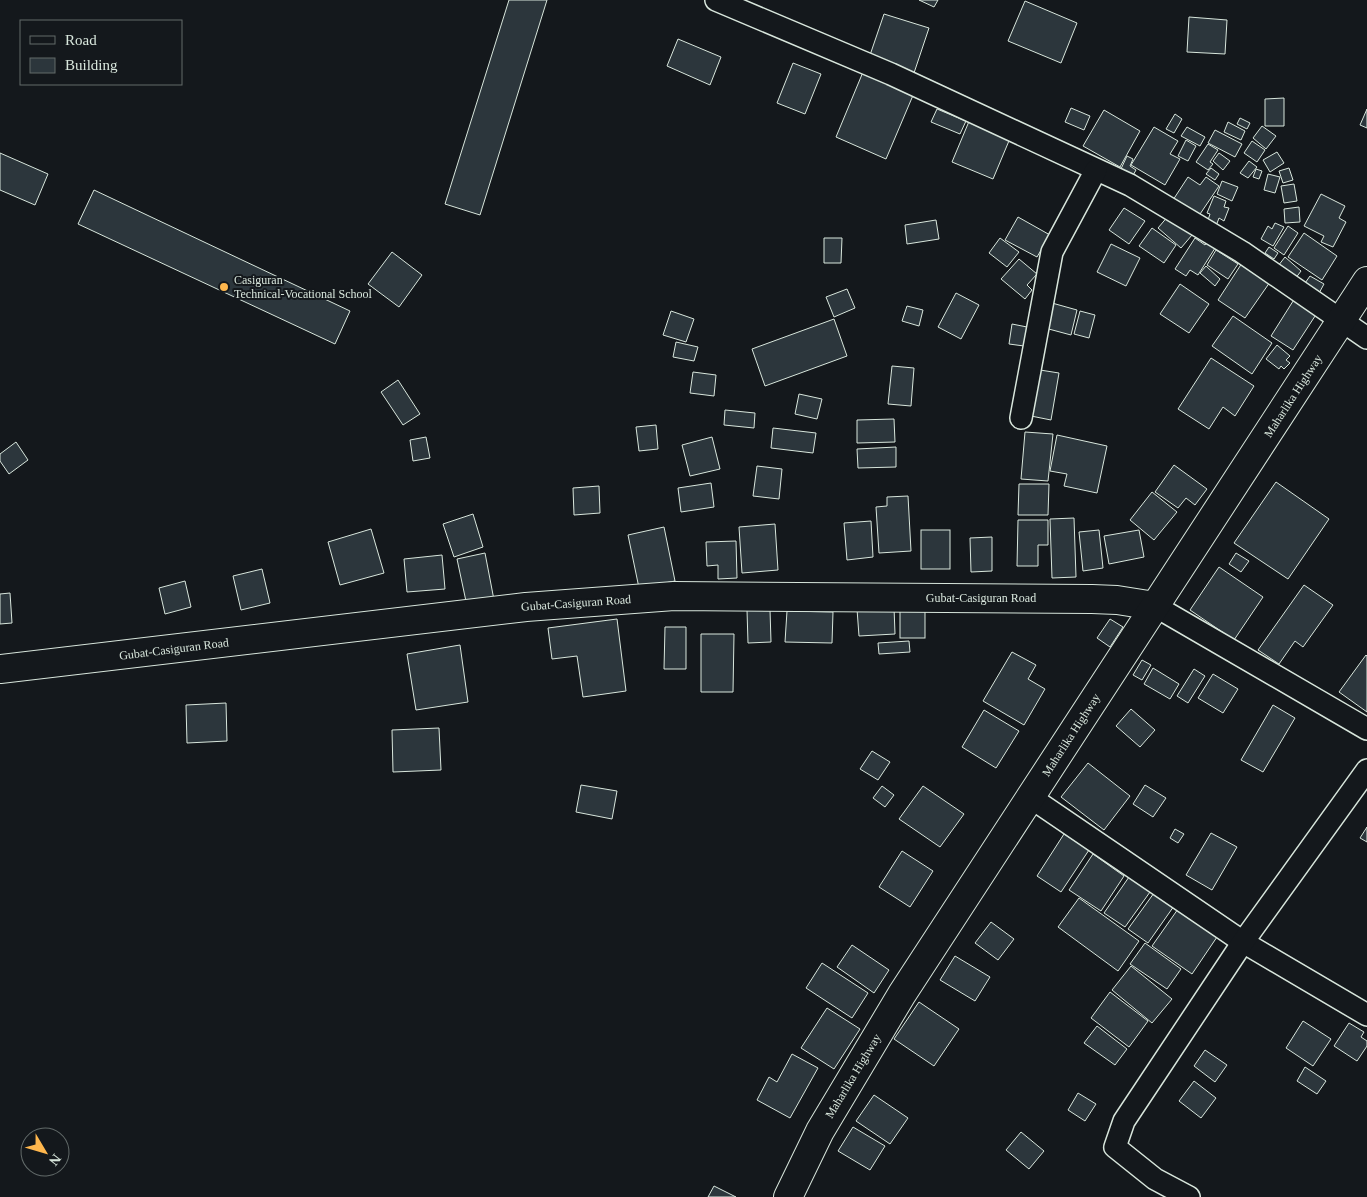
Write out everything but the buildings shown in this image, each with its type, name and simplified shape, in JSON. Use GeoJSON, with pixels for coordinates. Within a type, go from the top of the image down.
{"type":"FeatureCollection","features":[{"type":"Feature","properties":{"kind":"main road","name":"Maharlika Highway"},"geometry":{"type":"LineString","coordinates":[[788,1197],[820,1131],[902,994],[1367,281]]}},
{"type":"Feature","properties":{"kind":"main road","name":"Gubat-Casiguran Road"},"geometry":{"type":"LineString","coordinates":[[0,669],[526,607],[674,596],[1092,599],[1117,600],[1155,606]]}},
{"type":"Feature","properties":{"kind":"street"},"geometry":{"type":"LineString","coordinates":[[716,0],[891,74],[1130,185],[1242,252],[1367,338]]}},
{"type":"Feature","properties":{"kind":"street"},"geometry":{"type":"LineString","coordinates":[[1021,418],[1052,252],[1096,170]]}},
{"type":"Feature","properties":{"kind":"street"},"geometry":{"type":"LineString","coordinates":[[1155,606],[1367,729]]}},
{"type":"Feature","properties":{"kind":"street"},"geometry":{"type":"LineString","coordinates":[[1189,1197],[1156,1179],[1115,1147],[1124,1121],[1134,1103],[1242,942],[1367,770]]}},
{"type":"Feature","properties":{"kind":"street"},"geometry":{"type":"LineString","coordinates":[[1030,796],[1242,942],[1367,1015]]}},
{"type":"Feature","properties":{"kind":"place","name":"Casiguran Technical-Vocational School"},"geometry":{"type":"Point","coordinates":[224,287]}}]}
